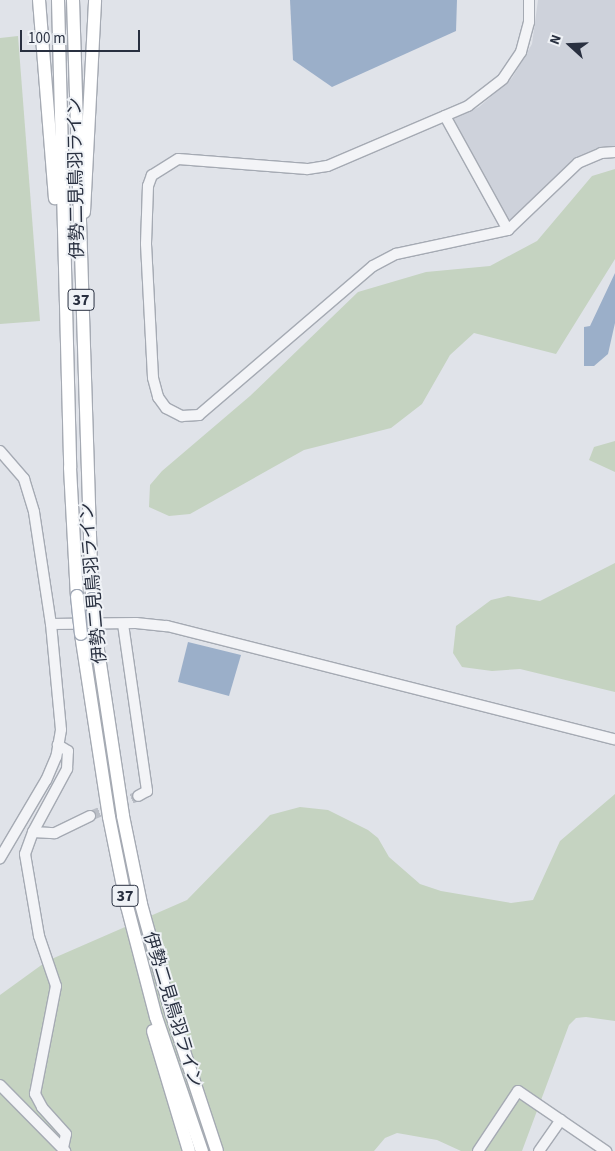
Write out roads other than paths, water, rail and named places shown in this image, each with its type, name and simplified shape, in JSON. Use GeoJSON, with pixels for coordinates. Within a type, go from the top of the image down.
{"type":"FeatureCollection","features":[{"type":"Feature","properties":{"kind":"main road"},"geometry":{"type":"LineString","coordinates":[[39,0],[59,252],[67,297]]}},
{"type":"Feature","properties":{"kind":"main road","name":"伊勢二見鳥羽ライン"},"geometry":{"type":"LineString","coordinates":[[58,0],[70,468],[81,634],[109,817],[142,966],[172,1067],[202,1151]]}},
{"type":"Feature","properties":{"kind":"main road","name":"伊勢二見鳥羽ライン"},"geometry":{"type":"LineString","coordinates":[[73,0],[79,238],[92,599],[96,637],[123,816],[141,904],[200,1102],[217,1151]]}},
{"type":"Feature","properties":{"kind":"main road"},"geometry":{"type":"LineString","coordinates":[[79,238],[86,200],[95,0]]}},
{"type":"Feature","properties":{"kind":"main road"},"geometry":{"type":"LineString","coordinates":[[142,966],[157,1051],[189,1151]]}},
{"type":"Feature","properties":{"kind":"main road"},"geometry":{"type":"LineString","coordinates":[[200,1102],[223,1151]]}},
{"type":"Feature","properties":{"kind":"street"},"geometry":{"type":"LineString","coordinates":[[530,0],[526,38],[511,68],[481,98],[445,116],[328,166],[307,169],[178,159],[152,175],[147,200],[147,253],[153,378],[158,397],[166,408],[182,416],[199,415],[373,266],[396,254],[508,230],[578,163],[602,153],[615,152]]}},
{"type":"Feature","properties":{"kind":"street"},"geometry":{"type":"LineString","coordinates":[[445,116],[508,230]]}},
{"type":"Feature","properties":{"kind":"street"},"geometry":{"type":"LineString","coordinates":[[0,451],[24,479],[34,512],[51,624],[60,712],[58,745],[46,780],[0,858]]}},
{"type":"Feature","properties":{"kind":"street"},"geometry":{"type":"LineString","coordinates":[[51,624],[136,623],[185,630],[615,739]]}},
{"type":"Feature","properties":{"kind":"street"},"geometry":{"type":"LineString","coordinates":[[123,624],[147,790],[138,796]]}},
{"type":"Feature","properties":{"kind":"street"},"geometry":{"type":"LineString","coordinates":[[58,745],[68,751],[67,769],[33,832],[25,854],[39,936],[56,986],[35,1094],[42,1107],[66,1134],[64,1150]]}},
{"type":"Feature","properties":{"kind":"street"},"geometry":{"type":"LineString","coordinates":[[33,832],[55,833],[90,816]]}},
{"type":"Feature","properties":{"kind":"street"},"geometry":{"type":"LineString","coordinates":[[0,1085],[64,1150]]}},
{"type":"Feature","properties":{"kind":"street"},"geometry":{"type":"LineString","coordinates":[[478,1151],[518,1091],[606,1151]]}},
{"type":"Feature","properties":{"kind":"street"},"geometry":{"type":"LineString","coordinates":[[539,1151],[561,1120]]}},
{"type":"Feature","properties":{"kind":"street"},"geometry":{"type":"LineString","coordinates":[[585,1151],[592,1141]]}},
{"type":"Feature","properties":{"kind":"water"},"geometry":{"type":"Polygon","coordinates":[[[290,0],[457,0],[456,31],[332,87],[293,60],[290,0]]]}},
{"type":"Feature","properties":{"kind":"water"},"geometry":{"type":"Polygon","coordinates":[[[615,273],[615,323],[608,354],[594,366],[584,366],[584,327],[590,326],[615,273]]]}},
{"type":"Feature","properties":{"kind":"water"},"geometry":{"type":"Polygon","coordinates":[[[188,642],[241,655],[229,696],[178,682],[188,642]]]}},
{"type":"Feature","properties":{"kind":"tunnel"},"geometry":{"type":"LineString","coordinates":[[90,816],[138,796]]}}]}
